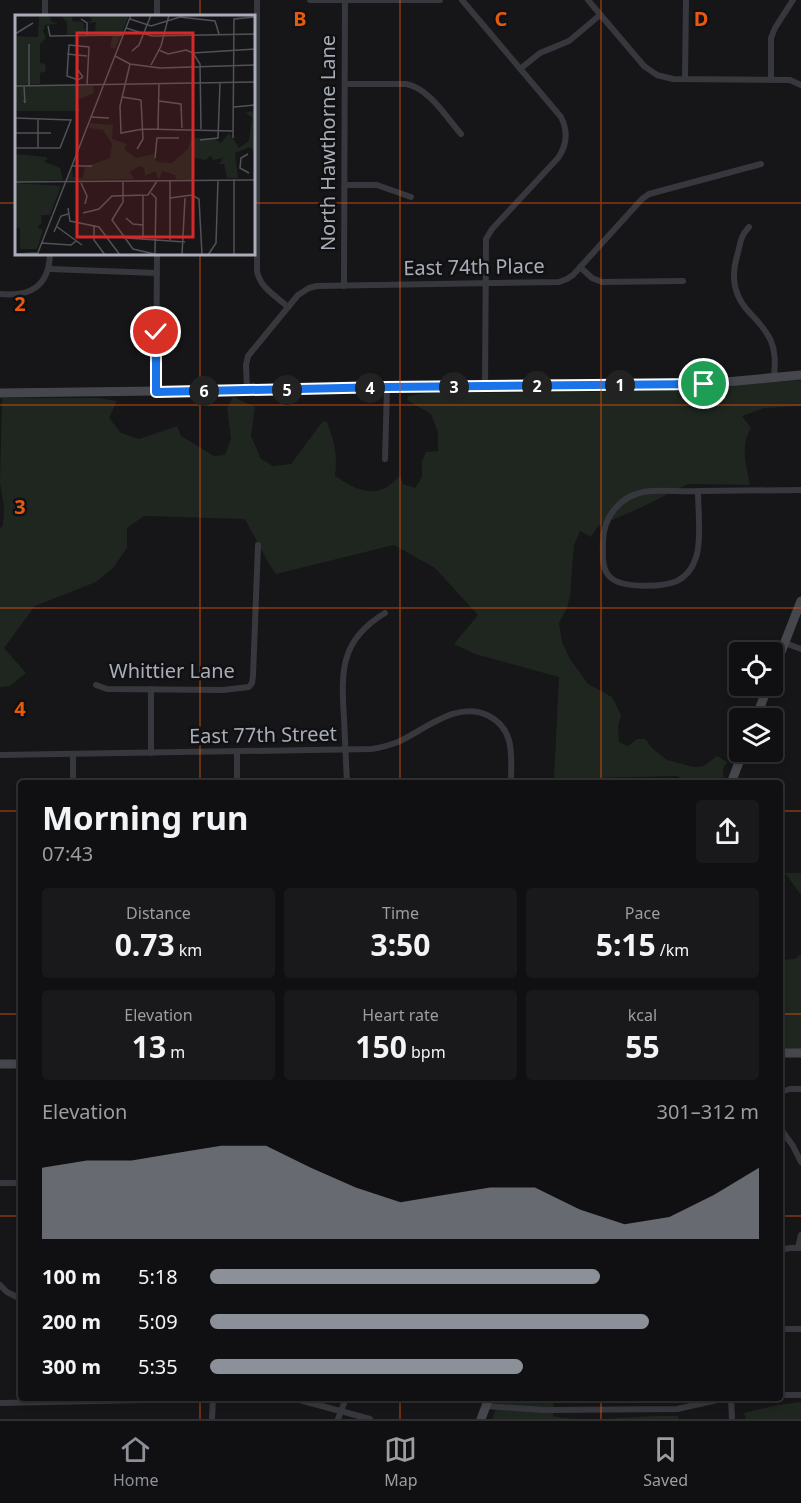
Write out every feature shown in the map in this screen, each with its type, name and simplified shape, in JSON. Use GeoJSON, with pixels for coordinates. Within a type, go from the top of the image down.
{"type":"FeatureCollection","features":[{"type":"Feature","properties":{"kind":"street"},"geometry":{"type":"LineString","coordinates":[[258,0],[256,271],[265,288],[288,307]]}},
{"type":"Feature","properties":{"kind":"street"},"geometry":{"type":"LineString","coordinates":[[310,0],[440,0]]}},
{"type":"Feature","properties":{"kind":"street","name":"North Hawthorne Lane"},"geometry":{"type":"LineString","coordinates":[[344,285],[345,0]]}},
{"type":"Feature","properties":{"kind":"street"},"geometry":{"type":"LineString","coordinates":[[462,0],[561,117],[566,129],[563,150],[556,160],[488,234],[485,244],[485,387]]}},
{"type":"Feature","properties":{"kind":"street"},"geometry":{"type":"LineString","coordinates":[[588,0],[642,65],[665,78],[790,80],[801,85]]}},
{"type":"Feature","properties":{"kind":"street"},"geometry":{"type":"LineString","coordinates":[[685,79],[686,0]]}},
{"type":"Feature","properties":{"kind":"street"},"geometry":{"type":"LineString","coordinates":[[771,80],[772,35],[793,0]]}},
{"type":"Feature","properties":{"kind":"street"},"geometry":{"type":"LineString","coordinates":[[520,69],[540,53],[569,40],[600,15]]}},
{"type":"Feature","properties":{"kind":"street"},"geometry":{"type":"LineString","coordinates":[[345,84],[416,86],[427,94],[461,134]]}},
{"type":"Feature","properties":{"kind":"street","name":"East 74th Place"},"geometry":{"type":"LineString","coordinates":[[247,390],[248,356],[298,295],[309,288],[344,285],[560,282],[569,278],[649,194],[761,164]]}},
{"type":"Feature","properties":{"kind":"street"},"geometry":{"type":"LineString","coordinates":[[345,185],[379,185],[411,196]]}},
{"type":"Feature","properties":{"kind":"street"},"geometry":{"type":"LineString","coordinates":[[750,227],[739,241],[734,282],[743,306],[767,332],[772,343],[776,358],[774,377]]}},
{"type":"Feature","properties":{"kind":"street"},"geometry":{"type":"LineString","coordinates":[[0,294],[17,294],[32,290],[44,279],[49,269],[50,255]]}},
{"type":"Feature","properties":{"kind":"street"},"geometry":{"type":"LineString","coordinates":[[156,392],[157,255]]}},
{"type":"Feature","properties":{"kind":"street"},"geometry":{"type":"LineString","coordinates":[[580,267],[592,278],[602,282],[683,281]]}},
{"type":"Feature","properties":{"kind":"street"},"geometry":{"type":"LineString","coordinates":[[49,269],[157,273]]}},
{"type":"Feature","properties":{"kind":"street"},"geometry":{"type":"LineString","coordinates":[[0,393],[704,384],[801,375]]}},
{"type":"Feature","properties":{"kind":"street"},"geometry":{"type":"LineString","coordinates":[[385,459],[387,387]]}},
{"type":"Feature","properties":{"kind":"street"},"geometry":{"type":"LineString","coordinates":[[698,491],[697,553],[687,573],[663,585],[628,585],[612,579],[604,566],[603,537],[608,519],[617,506],[628,497],[642,492],[698,491],[801,490]]}},
{"type":"Feature","properties":{"kind":"street","name":"Whittier Lane"},"geometry":{"type":"LineString","coordinates":[[96,686],[223,690],[249,687],[252,683],[258,545]]}},
{"type":"Feature","properties":{"kind":"street"},"geometry":{"type":"LineString","coordinates":[[783,647],[801,601]]}},
{"type":"Feature","properties":{"kind":"street"},"geometry":{"type":"LineString","coordinates":[[347,780],[342,679],[345,663],[358,636],[385,613]]}},
{"type":"Feature","properties":{"kind":"street"},"geometry":{"type":"LineString","coordinates":[[785,642],[801,649]]}},
{"type":"Feature","properties":{"kind":"street"},"geometry":{"type":"LineString","coordinates":[[151,689],[151,753]]}},
{"type":"Feature","properties":{"kind":"street","name":"East 77th Street"},"geometry":{"type":"LineString","coordinates":[[0,754],[237,752],[382,747],[397,742],[442,718],[467,712],[483,714],[495,720],[505,729],[511,747],[511,780]]}},
{"type":"Feature","properties":{"kind":"street"},"geometry":{"type":"LineString","coordinates":[[237,752],[237,780]]}},
{"type":"Feature","properties":{"kind":"street"},"geometry":{"type":"LineString","coordinates":[[73,754],[73,780]]}},
{"type":"Feature","properties":{"kind":"street"},"geometry":{"type":"LineString","coordinates":[[732,780],[739,762]]}},
{"type":"Feature","properties":{"kind":"street"},"geometry":{"type":"LineString","coordinates":[[783,1053],[801,1053]]}},
{"type":"Feature","properties":{"kind":"street"},"geometry":{"type":"LineString","coordinates":[[0,1064],[18,1064]]}},
{"type":"Feature","properties":{"kind":"street"},"geometry":{"type":"LineString","coordinates":[[783,1091],[801,1089]]}},
{"type":"Feature","properties":{"kind":"street"},"geometry":{"type":"LineString","coordinates":[[783,1132],[794,1146],[801,1162]]}},
{"type":"Feature","properties":{"kind":"street"},"geometry":{"type":"LineString","coordinates":[[0,1183],[18,1183]]}},
{"type":"Feature","properties":{"kind":"street"},"geometry":{"type":"LineString","coordinates":[[783,1250],[800,1248],[801,1235]]}},
{"type":"Feature","properties":{"kind":"street"},"geometry":{"type":"LineString","coordinates":[[0,1286],[18,1297]]}},
{"type":"Feature","properties":{"kind":"street"},"geometry":{"type":"LineString","coordinates":[[783,1329],[801,1329]]}},
{"type":"Feature","properties":{"kind":"street"},"geometry":{"type":"LineString","coordinates":[[783,1395],[801,1395]]}},
{"type":"Feature","properties":{"kind":"street"},"geometry":{"type":"LineString","coordinates":[[0,1403],[106,1401]]}},
{"type":"Feature","properties":{"kind":"street"},"geometry":{"type":"LineString","coordinates":[[213,1401],[213,1419]]}},
{"type":"Feature","properties":{"kind":"street"},"geometry":{"type":"LineString","coordinates":[[304,1401],[370,1419]]}},
{"type":"Feature","properties":{"kind":"street"},"geometry":{"type":"LineString","coordinates":[[338,1419],[345,1401]]}},
{"type":"Feature","properties":{"kind":"street"},"geometry":{"type":"LineString","coordinates":[[481,1419],[488,1402],[544,1410],[677,1409],[713,1401]]}},
{"type":"Feature","properties":{"kind":"street"},"geometry":{"type":"LineString","coordinates":[[731,1401],[732,1419]]}},
{"type":"Feature","properties":{"kind":"shaded area"},"geometry":{"type":"Polygon","coordinates":[[[801,380],[801,406],[764,408],[742,416],[751,428],[745,449],[750,485],[688,484],[598,526],[591,537],[580,531],[574,545],[570,596],[559,623],[562,642],[570,659],[588,684],[612,697],[621,715],[618,727],[619,742],[628,746],[637,739],[645,739],[667,760],[694,767],[704,766],[717,756],[727,762],[723,769],[724,780],[687,780],[676,776],[554,779],[559,677],[475,654],[454,644],[478,615],[435,568],[394,545],[276,574],[245,519],[144,516],[127,528],[127,548],[113,568],[96,582],[35,606],[4,648],[26,673],[10,686],[0,687],[0,529],[3,525],[4,507],[0,483],[2,398],[99,398],[117,401],[109,418],[121,433],[139,439],[177,426],[181,436],[214,456],[225,455],[231,439],[227,408],[233,397],[255,407],[251,436],[261,459],[273,466],[291,464],[323,421],[327,422],[335,448],[335,476],[359,489],[372,491],[387,487],[400,476],[403,484],[415,488],[422,477],[422,461],[426,452],[438,451],[438,432],[431,414],[407,400],[408,396],[426,393],[587,392],[696,388],[801,380]]]}},
{"type":"Feature","properties":{"kind":"shaded area"},"geometry":{"type":"Polygon","coordinates":[[[785,873],[801,873],[801,895],[785,873]]]}},
{"type":"Feature","properties":{"kind":"shaded area"},"geometry":{"type":"Polygon","coordinates":[[[801,954],[801,1050],[783,1050],[783,960],[795,959],[801,954]]]}},
{"type":"Feature","properties":{"kind":"shaded area"},"geometry":{"type":"Polygon","coordinates":[[[500,1401],[554,1401],[553,1416],[577,1419],[492,1419],[500,1401]]]}},
{"type":"Feature","properties":{"kind":"shaded area"},"geometry":{"type":"Polygon","coordinates":[[[801,1402],[801,1419],[746,1419],[744,1413],[777,1405],[801,1402]]]}},
{"type":"Feature","properties":{"kind":"shaded area"},"geometry":{"type":"Polygon","coordinates":[[[678,1416],[678,1419],[606,1419],[678,1416]]]}},
{"type":"Feature","properties":{"kind":"route"},"geometry":{"type":"LineString","coordinates":[[156,332],[156,392],[704,384]]}}]}
